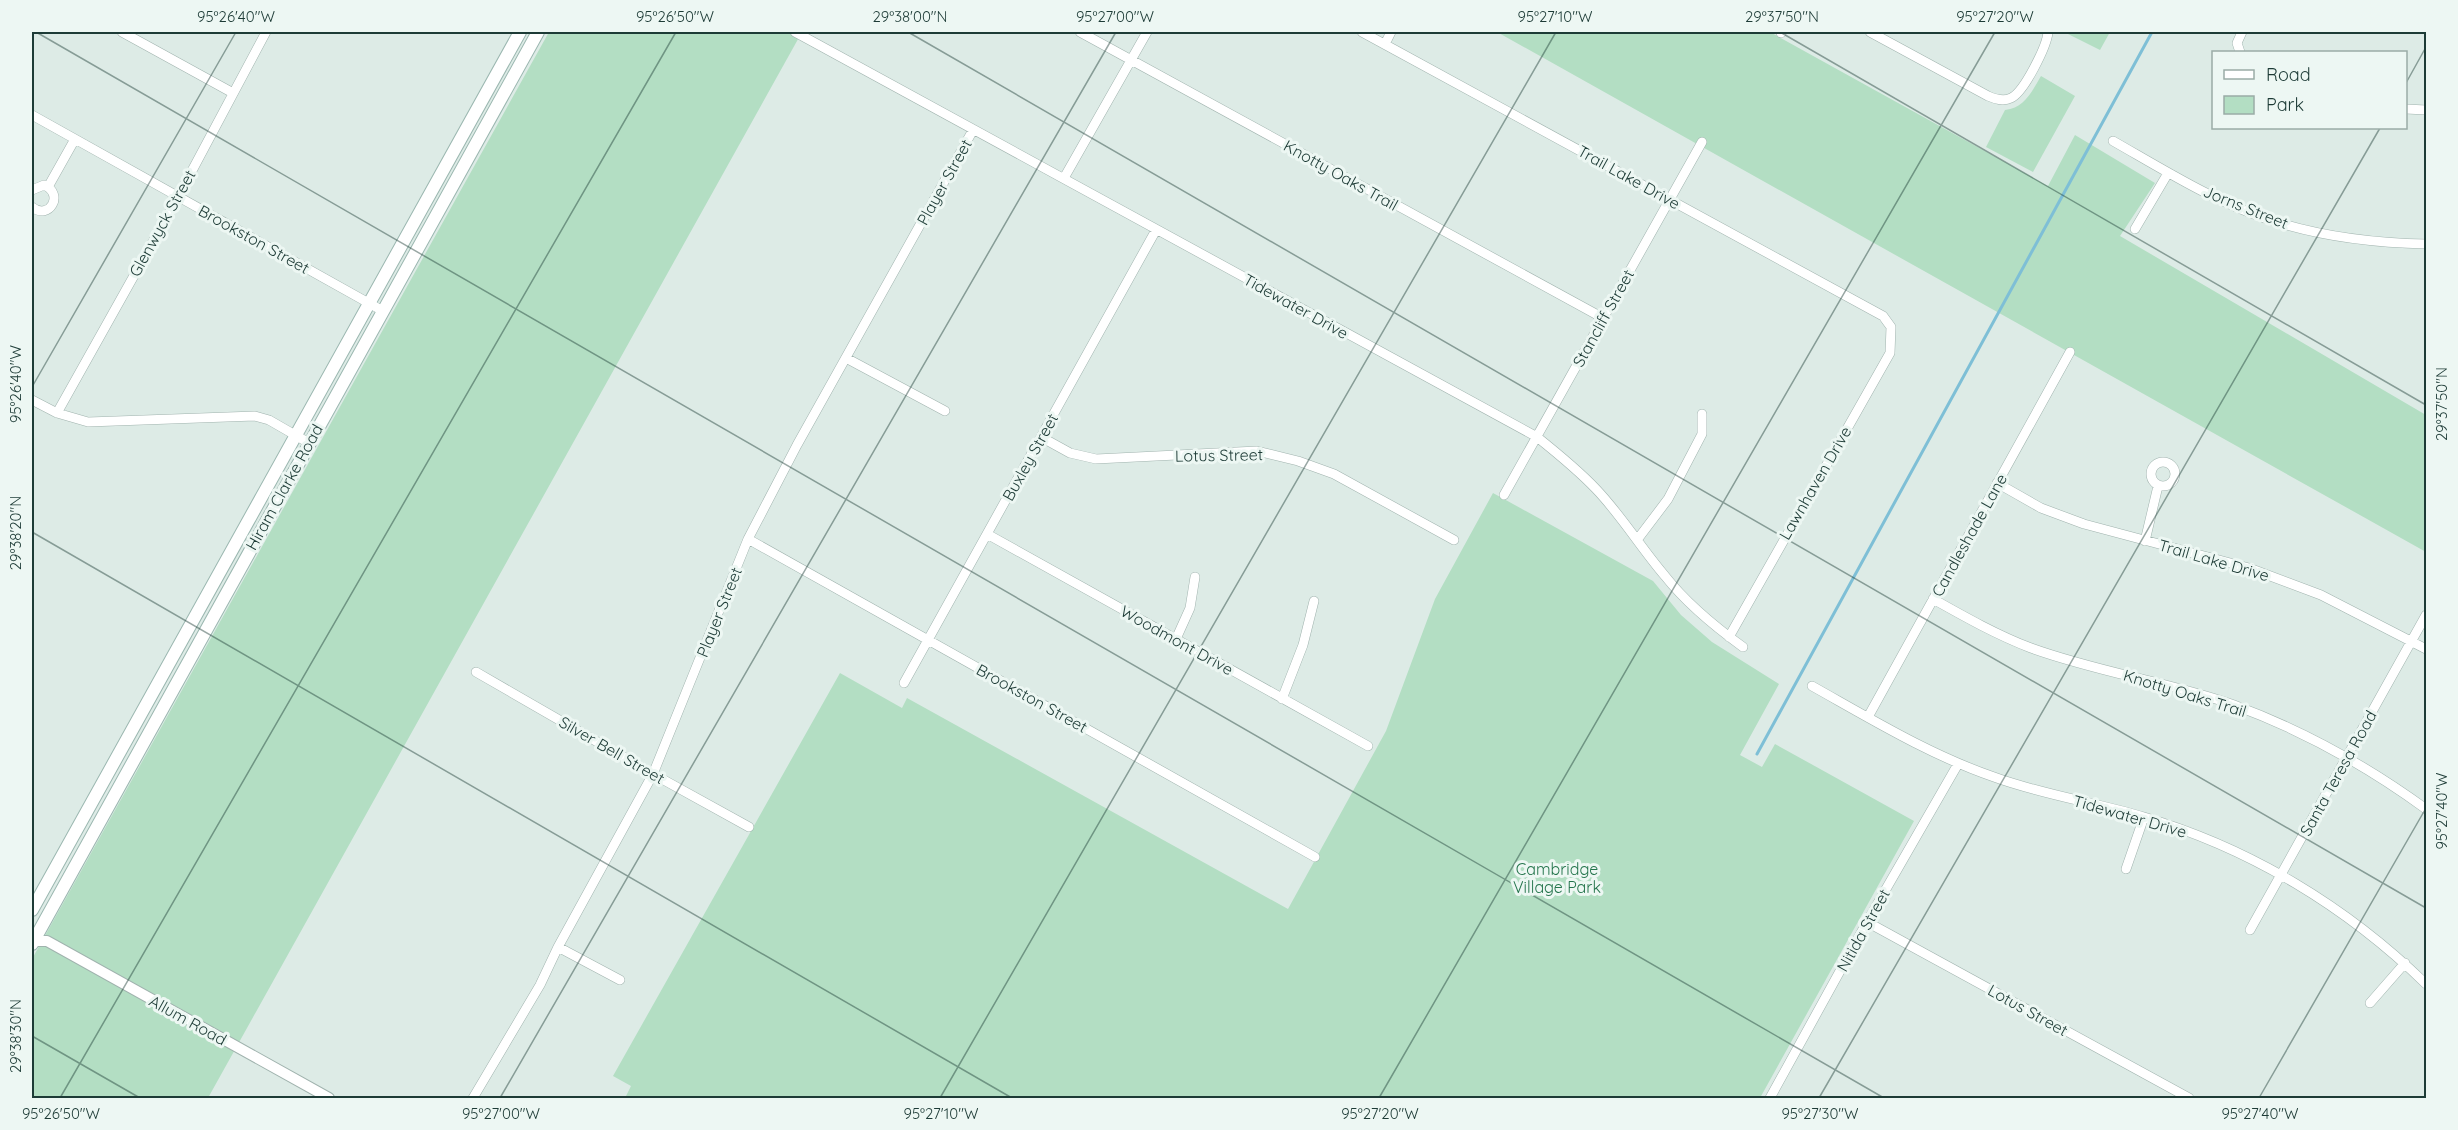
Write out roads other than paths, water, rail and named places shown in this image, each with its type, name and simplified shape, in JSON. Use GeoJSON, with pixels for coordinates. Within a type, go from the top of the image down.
{"type":"FeatureCollection","features":[{"type":"Feature","properties":{"kind":"main road","name":"Hiram Clarke Road"},"geometry":{"type":"LineString","coordinates":[[32,910],[520,32]]}},
{"type":"Feature","properties":{"kind":"main road","name":"Hiram Clarke Road"},"geometry":{"type":"LineString","coordinates":[[32,942],[36,924],[115,793],[538,32]]}},
{"type":"Feature","properties":{"kind":"main road"},"geometry":{"type":"LineString","coordinates":[[454,150],[468,158]]}},
{"type":"Feature","properties":{"kind":"main road"},"geometry":{"type":"LineString","coordinates":[[218,574],[232,582]]}},
{"type":"Feature","properties":{"kind":"main road"},"geometry":{"type":"LineString","coordinates":[[158,681],[173,688]]}},
{"type":"Feature","properties":{"kind":"main road"},"geometry":{"type":"LineString","coordinates":[[100,785],[115,793]]}},
{"type":"Feature","properties":{"kind":"street"},"geometry":{"type":"LineString","coordinates":[[122,32],[233,93]]}},
{"type":"Feature","properties":{"kind":"street","name":"Glenwyck Street"},"geometry":{"type":"LineString","coordinates":[[57,413],[266,32]]}},
{"type":"Feature","properties":{"kind":"street","name":"Tidewater Drive"},"geometry":{"type":"LineString","coordinates":[[795,32],[1537,437],[1569,462],[1598,490],[1666,578],[1689,603],[1743,647]]}},
{"type":"Feature","properties":{"kind":"street","name":"Knotty Oaks Trail"},"geometry":{"type":"LineString","coordinates":[[1080,32],[1603,318]]}},
{"type":"Feature","properties":{"kind":"street"},"geometry":{"type":"LineString","coordinates":[[1064,178],[1147,32]]}},
{"type":"Feature","properties":{"kind":"street","name":"Trail Lake Drive"},"geometry":{"type":"LineString","coordinates":[[1362,32],[1882,316],[1891,327]]}},
{"type":"Feature","properties":{"kind":"street"},"geometry":{"type":"LineString","coordinates":[[1384,44],[1391,32]]}},
{"type":"Feature","properties":{"kind":"street"},"geometry":{"type":"LineString","coordinates":[[1870,32],[1988,96],[2000,100],[2013,97],[2020,90],[2045,45],[2048,32]]}},
{"type":"Feature","properties":{"kind":"street"},"geometry":{"type":"LineString","coordinates":[[2241,51],[2237,43],[2242,32]]}},
{"type":"Feature","properties":{"kind":"street"},"geometry":{"type":"LineString","coordinates":[[2407,109],[2427,110]]}},
{"type":"Feature","properties":{"kind":"street","name":"Brookston Street"},"geometry":{"type":"LineString","coordinates":[[32,116],[383,311]]}},
{"type":"Feature","properties":{"kind":"street","name":"Player Street"},"geometry":{"type":"LineString","coordinates":[[473,1098],[540,985],[558,946],[653,774],[748,539],[797,445],[973,130]]}},
{"type":"Feature","properties":{"kind":"street"},"geometry":{"type":"LineString","coordinates":[[48,187],[75,139]]}},
{"type":"Feature","properties":{"kind":"street","name":"Jorns Street"},"geometry":{"type":"LineString","coordinates":[[2113,141],[2168,173],[2224,201],[2272,221],[2335,237],[2384,243],[2427,244]]}},
{"type":"Feature","properties":{"kind":"street","name":"Stancliff Street"},"geometry":{"type":"LineString","coordinates":[[1504,495],[1702,142]]}},
{"type":"Feature","properties":{"kind":"street"},"geometry":{"type":"LineString","coordinates":[[2135,229],[2168,173]]}},
{"type":"Feature","properties":{"kind":"street"},"geometry":{"type":"LineString","coordinates":[[32,190],[40,185],[48,187],[54,193],[53,206],[42,212],[32,207]]}},
{"type":"Feature","properties":{"kind":"street","name":"Buxley Street"},"geometry":{"type":"LineString","coordinates":[[904,684],[1156,230]]}},
{"type":"Feature","properties":{"kind":"street","name":"Lawnhaven Drive"},"geometry":{"type":"LineString","coordinates":[[1729,637],[1890,353],[1891,327]]}},
{"type":"Feature","properties":{"kind":"street","name":"Candleshade Lane"},"geometry":{"type":"LineString","coordinates":[[1868,717],[2070,352]]}},
{"type":"Feature","properties":{"kind":"street"},"geometry":{"type":"LineString","coordinates":[[846,358],[945,411]]}},
{"type":"Feature","properties":{"kind":"street"},"geometry":{"type":"LineString","coordinates":[[32,400],[57,413],[88,423],[255,416],[269,420],[309,443]]}},
{"type":"Feature","properties":{"kind":"street"},"geometry":{"type":"LineString","coordinates":[[1637,540],[1668,500],[1702,434],[1702,414]]}},
{"type":"Feature","properties":{"kind":"street","name":"Lotus Street"},"geometry":{"type":"LineString","coordinates":[[1041,437],[1070,453],[1096,459],[1257,451],[1298,460],[1334,474],[1454,540]]}},
{"type":"Feature","properties":{"kind":"street","name":"Trail Lake Drive"},"geometry":{"type":"LineString","coordinates":[[1997,483],[2041,508],[2084,524],[2249,568],[2286,581],[2321,595],[2427,650]]}},
{"type":"Feature","properties":{"kind":"street"},"geometry":{"type":"LineString","coordinates":[[2145,541],[2158,486]]}},
{"type":"Feature","properties":{"kind":"street","name":"Woodmont Drive"},"geometry":{"type":"LineString","coordinates":[[987,534],[1368,746]]}},
{"type":"Feature","properties":{"kind":"street","name":"Brookston Street"},"geometry":{"type":"LineString","coordinates":[[748,539],[1315,856]]}},
{"type":"Feature","properties":{"kind":"street"},"geometry":{"type":"LineString","coordinates":[[1176,639],[1190,608],[1195,577]]}},
{"type":"Feature","properties":{"kind":"street","name":"Knotty Oaks Trail"},"geometry":{"type":"LineString","coordinates":[[1933,599],[1984,627],[2031,648],[2234,705],[2347,757],[2427,809]]}},
{"type":"Feature","properties":{"kind":"street"},"geometry":{"type":"LineString","coordinates":[[1282,699],[1304,645],[1314,601]]}},
{"type":"Feature","properties":{"kind":"street","name":"Santa Teresa Road"},"geometry":{"type":"LineString","coordinates":[[2250,930],[2427,615]]}},
{"type":"Feature","properties":{"kind":"street","name":"Silver Bell Street"},"geometry":{"type":"LineString","coordinates":[[476,672],[749,827]]}},
{"type":"Feature","properties":{"kind":"street","name":"Tidewater Drive"},"geometry":{"type":"LineString","coordinates":[[1812,686],[1958,764],[2032,790],[2144,817],[2242,854],[2281,875],[2345,916],[2405,963],[2427,984]]}},
{"type":"Feature","properties":{"kind":"street","name":"Nitida Street"},"geometry":{"type":"LineString","coordinates":[[1770,1098],[1867,922],[1958,764]]}},
{"type":"Feature","properties":{"kind":"street"},"geometry":{"type":"LineString","coordinates":[[2126,869],[2144,817]]}},
{"type":"Feature","properties":{"kind":"street","name":"Lotus Street"},"geometry":{"type":"LineString","coordinates":[[1867,922],[2189,1098]]}},
{"type":"Feature","properties":{"kind":"street"},"geometry":{"type":"LineString","coordinates":[[36,924],[47,941]]}},
{"type":"Feature","properties":{"kind":"street","name":"Allum Road"},"geometry":{"type":"LineString","coordinates":[[32,942],[47,941],[329,1098]]}},
{"type":"Feature","properties":{"kind":"street"},"geometry":{"type":"LineString","coordinates":[[558,946],[620,980]]}},
{"type":"Feature","properties":{"kind":"street"},"geometry":{"type":"LineString","coordinates":[[2370,1003],[2405,963]]}},
{"type":"Feature","properties":{"kind":"waterway"},"geometry":{"type":"LineString","coordinates":[[1757,754],[2152,32]]}},
{"type":"Feature","properties":{"kind":"park label","name":"Cambridge Village Park"},"geometry":{"type":"Point","coordinates":[1557,878]}}]}
